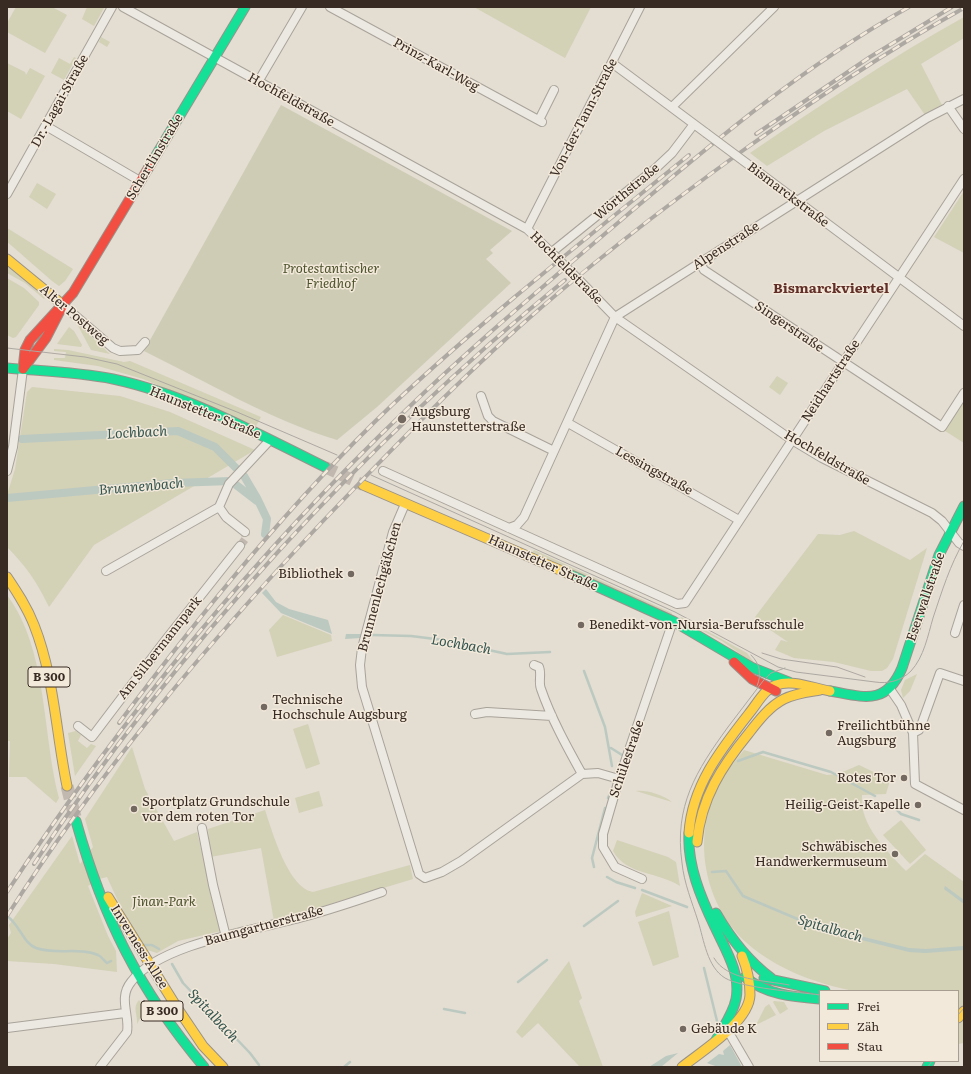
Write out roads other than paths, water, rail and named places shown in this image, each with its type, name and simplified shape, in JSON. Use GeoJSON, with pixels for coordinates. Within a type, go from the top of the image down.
{"type":"FeatureCollection","features":[{"type":"Feature","properties":{"kind":"main road","name":"Schertlinstraße"},"geometry":{"type":"LineString","coordinates":[[23,369],[59,318],[63,305],[73,292],[245,7]]}},
{"type":"Feature","properties":{"kind":"main road","name":"Alter Postweg"},"geometry":{"type":"LineString","coordinates":[[7,259],[63,305]]}},
{"type":"Feature","properties":{"kind":"main road","name":"Haunstetter Straße"},"geometry":{"type":"LineString","coordinates":[[7,368],[105,377],[138,385],[190,404],[270,440],[325,467]]}},
{"type":"Feature","properties":{"kind":"main road","name":"Haunstetter Straße"},"geometry":{"type":"LineString","coordinates":[[363,485],[404,504],[512,548],[673,621],[758,671],[789,682],[822,690]]}},
{"type":"Feature","properties":{"kind":"main road","name":"Eserwallstraße"},"geometry":{"type":"LineString","coordinates":[[890,689],[897,680],[902,668],[924,598],[950,531],[964,506]]}},
{"type":"Feature","properties":{"kind":"main road","name":"B 300"},"geometry":{"type":"LineString","coordinates":[[7,577],[32,618],[44,654],[53,697],[58,745],[67,786]]}},
{"type":"Feature","properties":{"kind":"main road","name":"Haunstetter Straße"},"geometry":{"type":"LineString","coordinates":[[720,648],[745,673],[769,688]]}},
{"type":"Feature","properties":{"kind":"main road","name":"Haunstetter Straße"},"geometry":{"type":"LineString","coordinates":[[758,671],[769,688]]}},
{"type":"Feature","properties":{"kind":"main road"},"geometry":{"type":"LineString","coordinates":[[737,991],[732,963],[701,898],[693,874],[690,853],[691,813],[696,795],[707,774],[727,743],[769,688],[789,682]]}},
{"type":"Feature","properties":{"kind":"main road"},"geometry":{"type":"LineString","coordinates":[[769,688],[790,695]]}},
{"type":"Feature","properties":{"kind":"main road"},"geometry":{"type":"LineString","coordinates":[[768,711],[770,696],[769,688]]}},
{"type":"Feature","properties":{"kind":"main road"},"geometry":{"type":"LineString","coordinates":[[771,978],[750,963],[740,951],[712,907],[703,885],[698,861],[697,838],[699,821],[706,799],[718,773],[768,711],[790,695],[822,690],[874,696],[880,695],[890,689]]}},
{"type":"Feature","properties":{"kind":"main road","name":"Inverness-Allee"},"geometry":{"type":"LineString","coordinates":[[76,821],[90,866],[118,939],[138,975],[174,1029],[204,1067]]}},
{"type":"Feature","properties":{"kind":"main road","name":"Inverness-Allee"},"geometry":{"type":"LineString","coordinates":[[90,866],[149,966],[197,1036],[221,1066]]}},
{"type":"Feature","properties":{"kind":"main road"},"geometry":{"type":"LineString","coordinates":[[682,1067],[728,1031],[740,1018],[750,996],[747,969],[740,951]]}},
{"type":"Feature","properties":{"kind":"main road"},"geometry":{"type":"LineString","coordinates":[[732,963],[748,980],[761,988],[819,999]]}},
{"type":"Feature","properties":{"kind":"main road"},"geometry":{"type":"LineString","coordinates":[[716,1040],[732,1013],[737,991],[740,985],[748,980],[753,978],[771,978],[821,990]]}},
{"type":"Feature","properties":{"kind":"main road"},"geometry":{"type":"LineString","coordinates":[[750,996],[762,991],[771,991]]}},
{"type":"Feature","properties":{"kind":"street","name":"Dr.-Lagai-Straße"},"geometry":{"type":"LineString","coordinates":[[7,194],[112,7]]}},
{"type":"Feature","properties":{"kind":"street","name":"Hochfeldstraße"},"geometry":{"type":"LineString","coordinates":[[123,7],[527,229],[582,282],[614,317],[792,440],[822,458],[932,513],[942,521],[959,543],[964,546]]}},
{"type":"Feature","properties":{"kind":"street"},"geometry":{"type":"LineString","coordinates":[[258,82],[302,7]]}},
{"type":"Feature","properties":{"kind":"street","name":"Prinz-Karl-Weg"},"geometry":{"type":"LineString","coordinates":[[330,7],[540,121],[554,90]]}},
{"type":"Feature","properties":{"kind":"street","name":"Von-der-Tann-Straße"},"geometry":{"type":"LineString","coordinates":[[527,229],[640,7]]}},
{"type":"Feature","properties":{"kind":"street"},"geometry":{"type":"LineString","coordinates":[[672,108],[774,7]]}},
{"type":"Feature","properties":{"kind":"street","name":"Bismarckstraße"},"geometry":{"type":"LineString","coordinates":[[612,63],[964,326]]}},
{"type":"Feature","properties":{"kind":"street","name":"Alpenstraße"},"geometry":{"type":"LineString","coordinates":[[614,317],[948,106],[964,99]]}},
{"type":"Feature","properties":{"kind":"street"},"geometry":{"type":"LineString","coordinates":[[948,106],[964,129]]}},
{"type":"Feature","properties":{"kind":"street","name":"Wörthstraße"},"geometry":{"type":"LineString","coordinates":[[552,253],[656,168],[672,152],[694,124]]}},
{"type":"Feature","properties":{"kind":"street"},"geometry":{"type":"LineString","coordinates":[[46,126],[140,182]]}},
{"type":"Feature","properties":{"kind":"street","name":"Neidhartstraße"},"geometry":{"type":"LineString","coordinates":[[685,603],[964,179]]}},
{"type":"Feature","properties":{"kind":"street","name":"Singerstraße"},"geometry":{"type":"LineString","coordinates":[[700,263],[704,270],[942,427],[964,393]]}},
{"type":"Feature","properties":{"kind":"street","name":"Alter Postweg"},"geometry":{"type":"LineString","coordinates":[[63,305],[113,348],[120,351],[138,350],[145,342]]}},
{"type":"Feature","properties":{"kind":"street"},"geometry":{"type":"LineString","coordinates":[[509,528],[518,525],[524,517],[568,423],[614,317]]}},
{"type":"Feature","properties":{"kind":"street"},"geometry":{"type":"LineString","coordinates":[[7,471],[13,447],[23,369]]}},
{"type":"Feature","properties":{"kind":"street"},"geometry":{"type":"LineString","coordinates":[[481,396],[488,416],[493,421],[554,452]]}},
{"type":"Feature","properties":{"kind":"street","name":"Lessingstraße"},"geometry":{"type":"LineString","coordinates":[[568,423],[739,520]]}},
{"type":"Feature","properties":{"kind":"street"},"geometry":{"type":"LineString","coordinates":[[106,571],[219,507],[236,476],[270,440]]}},
{"type":"Feature","properties":{"kind":"street","name":"Haunstetter Straße"},"geometry":{"type":"LineString","coordinates":[[383,471],[677,604],[685,603]]}},
{"type":"Feature","properties":{"kind":"street","name":"Brunnenlechgäßchen"},"geometry":{"type":"LineString","coordinates":[[404,504],[393,532],[362,648],[360,665],[362,687],[412,856],[419,874],[425,878],[442,872],[461,861],[582,774]]}},
{"type":"Feature","properties":{"kind":"street"},"geometry":{"type":"LineString","coordinates":[[219,507],[226,517],[245,532]]}},
{"type":"Feature","properties":{"kind":"street","name":"Am Silbermannpark"},"geometry":{"type":"LineString","coordinates":[[78,726],[92,737],[168,635],[240,546]]}},
{"type":"Feature","properties":{"kind":"street"},"geometry":{"type":"LineString","coordinates":[[955,633],[964,605]]}},
{"type":"Feature","properties":{"kind":"street","name":"Schülestraße"},"geometry":{"type":"LineString","coordinates":[[642,879],[615,867],[604,847],[606,822],[673,621]]}},
{"type":"Feature","properties":{"kind":"street"},"geometry":{"type":"LineString","coordinates":[[537,668],[540,687],[552,716],[582,774],[598,774],[620,779]]}},
{"type":"Feature","properties":{"kind":"street"},"geometry":{"type":"LineString","coordinates":[[913,732],[919,730],[940,673],[964,681]]}},
{"type":"Feature","properties":{"kind":"street"},"geometry":{"type":"LineString","coordinates":[[890,689],[901,705],[913,732],[915,784],[927,792],[964,810]]}},
{"type":"Feature","properties":{"kind":"street"},"geometry":{"type":"LineString","coordinates":[[475,714],[487,712],[552,716]]}},
{"type":"Feature","properties":{"kind":"street"},"geometry":{"type":"LineString","coordinates":[[202,828],[213,885],[226,937]]}},
{"type":"Feature","properties":{"kind":"street","name":"Baumgartnerstraße"},"geometry":{"type":"LineString","coordinates":[[100,1067],[126,1035],[128,1023],[125,1013],[126,993],[131,982],[149,966],[181,949],[302,917],[382,892]]}},
{"type":"Feature","properties":{"kind":"street"},"geometry":{"type":"LineString","coordinates":[[7,1028],[125,1013]]}},
{"type":"Feature","properties":{"kind":"street"},"geometry":{"type":"LineString","coordinates":[[728,1031],[749,1067]]}},
{"type":"Feature","properties":{"kind":"water"},"geometry":{"type":"Polygon","coordinates":[[[266,589],[276,602],[289,609],[328,620],[332,634],[281,613],[262,593],[266,589]]]}},
{"type":"Feature","properties":{"kind":"water"},"geometry":{"type":"Polygon","coordinates":[[[346,634],[361,634],[360,638],[345,639],[346,634]]]}},
{"type":"Feature","properties":{"kind":"water"},"geometry":{"type":"Polygon","coordinates":[[[945,886],[964,900],[964,904],[944,889],[945,886]]]}},
{"type":"Feature","properties":{"kind":"water"},"geometry":{"type":"Polygon","coordinates":[[[804,920],[811,924],[909,948],[926,949],[964,946],[964,950],[926,953],[909,952],[810,927],[805,924],[804,920]]]}},
{"type":"Feature","properties":{"kind":"water"},"geometry":{"type":"Polygon","coordinates":[[[730,1045],[742,1067],[718,1067],[707,1063],[719,1054],[724,1055],[723,1051],[730,1045]]]}},
{"type":"Feature","properties":{"kind":"water"},"geometry":{"type":"Polygon","coordinates":[[[678,1053],[661,1067],[649,1067],[666,1056],[678,1053]]]}},
{"type":"Feature","properties":{"kind":"waterway","name":"Lochbach"},"geometry":{"type":"LineString","coordinates":[[22,439],[178,431],[215,447],[244,476],[267,519],[265,534]]}},
{"type":"Feature","properties":{"kind":"waterway","name":"Brunnenbach"},"geometry":{"type":"LineString","coordinates":[[7,498],[173,483],[231,481],[257,501]]}},
{"type":"Feature","properties":{"kind":"waterway","name":"Lochbach"},"geometry":{"type":"LineString","coordinates":[[372,635],[411,636],[443,640],[507,654],[550,652]]}},
{"type":"Feature","properties":{"kind":"waterway","name":"Lochbach"},"geometry":{"type":"LineString","coordinates":[[584,671],[605,727],[612,766]]}},
{"type":"Feature","properties":{"kind":"waterway"},"geometry":{"type":"LineString","coordinates":[[611,748],[622,755]]}},
{"type":"Feature","properties":{"kind":"waterway"},"geometry":{"type":"LineString","coordinates":[[738,761],[763,752],[831,772],[875,796]]}},
{"type":"Feature","properties":{"kind":"waterway"},"geometry":{"type":"LineString","coordinates":[[608,798],[611,791]]}},
{"type":"Feature","properties":{"kind":"waterway"},"geometry":{"type":"LineString","coordinates":[[594,867],[592,858],[605,808]]}},
{"type":"Feature","properties":{"kind":"waterway"},"geometry":{"type":"LineString","coordinates":[[895,808],[901,814],[919,820]]}},
{"type":"Feature","properties":{"kind":"waterway","name":"Spitalbach"},"geometry":{"type":"LineString","coordinates":[[712,872],[726,871],[743,896],[807,923]]}},
{"type":"Feature","properties":{"kind":"waterway"},"geometry":{"type":"LineString","coordinates":[[607,877],[616,882],[635,888]]}},
{"type":"Feature","properties":{"kind":"waterway"},"geometry":{"type":"LineString","coordinates":[[642,890],[687,907]]}},
{"type":"Feature","properties":{"kind":"waterway","name":"Spitalbach"},"geometry":{"type":"LineString","coordinates":[[584,926],[618,901]]}},
{"type":"Feature","properties":{"kind":"waterway","name":"Spitalbach"},"geometry":{"type":"LineString","coordinates":[[7,916],[28,942],[36,948],[51,951],[91,953],[99,956],[107,963],[111,961]]}},
{"type":"Feature","properties":{"kind":"waterway","name":"Spitalbach"},"geometry":{"type":"LineString","coordinates":[[145,945],[152,945],[159,949]]}},
{"type":"Feature","properties":{"kind":"waterway","name":"Spitalbach"},"geometry":{"type":"LineString","coordinates":[[518,982],[547,960]]}},
{"type":"Feature","properties":{"kind":"waterway","name":"Spitalbach"},"geometry":{"type":"LineString","coordinates":[[172,964],[183,983],[250,1053],[259,1065]]}},
{"type":"Feature","properties":{"kind":"waterway"},"geometry":{"type":"LineString","coordinates":[[704,968],[717,1021]]}},
{"type":"Feature","properties":{"kind":"waterway","name":"Spitalbach"},"geometry":{"type":"LineString","coordinates":[[444,1009],[465,1013]]}},
{"type":"Feature","properties":{"kind":"waterway","name":"Spitalbach"},"geometry":{"type":"LineString","coordinates":[[344,1067],[350,1062]]}},
{"type":"Feature","properties":{"kind":"tunnel"},"geometry":{"type":"LineString","coordinates":[[325,467],[363,485]]}},
{"type":"Feature","properties":{"kind":"tunnel"},"geometry":{"type":"LineString","coordinates":[[240,546],[246,538],[245,532]]}},
{"type":"Feature","properties":{"kind":"tunnel"},"geometry":{"type":"LineString","coordinates":[[67,786],[76,821]]}},
{"type":"Feature","properties":{"kind":"tram line"},"geometry":{"type":"LineString","coordinates":[[7,348],[85,357],[117,364],[237,412],[337,455]]}},
{"type":"Feature","properties":{"kind":"tram line"},"geometry":{"type":"LineString","coordinates":[[371,475],[675,612],[778,667],[796,672],[875,682],[885,683],[903,677],[911,671],[919,659],[925,646],[947,578],[964,541]]}},
{"type":"Feature","properties":{"kind":"tram line"},"geometry":{"type":"LineString","coordinates":[[762,653],[781,659],[837,667],[865,677]]}},
{"type":"Feature","properties":{"kind":"tram line"},"geometry":{"type":"LineString","coordinates":[[751,655],[756,662],[760,673],[757,686]]}},
{"type":"Feature","properties":{"kind":"tram line"},"geometry":{"type":"LineString","coordinates":[[785,668],[771,673],[763,681],[728,727],[697,774],[690,790],[681,824],[680,843],[682,863],[686,885],[707,952],[710,960],[719,973],[725,978],[744,984],[819,995]]}},
{"type":"Feature","properties":{"kind":"tram line"},"geometry":{"type":"LineString","coordinates":[[714,958],[720,966],[737,975],[789,985]]}},
{"type":"Feature","properties":{"kind":"tram line"},"geometry":{"type":"LineString","coordinates":[[959,1014],[964,1008]]}},
{"type":"Feature","properties":{"kind":"tram line"},"geometry":{"type":"LineString","coordinates":[[928,1067],[931,1062]]}},
{"type":"Feature","properties":{"kind":"railway"},"geometry":{"type":"LineString","coordinates":[[7,892],[97,763],[193,640],[296,522],[350,465],[406,410],[530,297],[716,141],[790,84],[868,31],[909,7]]}},
{"type":"Feature","properties":{"kind":"railway"},"geometry":{"type":"LineString","coordinates":[[756,134],[870,57],[952,7]]}},
{"type":"Feature","properties":{"kind":"railway"},"geometry":{"type":"LineString","coordinates":[[7,916],[79,811],[156,710],[281,566],[395,446],[444,397],[546,303],[687,191],[825,93],[964,8]]}},
{"type":"Feature","properties":{"kind":"railway"},"geometry":{"type":"LineString","coordinates":[[119,723],[182,640],[283,519],[318,480],[391,406],[463,341],[689,155]]}},
{"type":"Feature","properties":{"kind":"railway"},"geometry":{"type":"LineString","coordinates":[[34,864],[90,783],[149,704],[212,627],[278,552],[346,480],[417,410],[490,343],[565,280]]}},
{"type":"Feature","properties":{"kind":"place","name":"Augsburg Haunstetterstraße"},"geometry":{"type":"Point","coordinates":[402,419]}},
{"type":"Feature","properties":{"kind":"place","name":"Bibliothek"},"geometry":{"type":"Point","coordinates":[351,574]}},
{"type":"Feature","properties":{"kind":"place","name":"Benedikt-von-Nursia-Berufsschule"},"geometry":{"type":"Point","coordinates":[581,625]}},
{"type":"Feature","properties":{"kind":"place","name":"Technische Hochschule Augsburg"},"geometry":{"type":"Point","coordinates":[264,707]}},
{"type":"Feature","properties":{"kind":"place","name":"Freilichtbühne Augsburg"},"geometry":{"type":"Point","coordinates":[829,733]}},
{"type":"Feature","properties":{"kind":"place","name":"Rotes Tor"},"geometry":{"type":"Point","coordinates":[904,778]}},
{"type":"Feature","properties":{"kind":"place","name":"Heilig-Geist-Kapelle"},"geometry":{"type":"Point","coordinates":[918,805]}},
{"type":"Feature","properties":{"kind":"place","name":"Sportplatz Grundschule vor dem roten Tor"},"geometry":{"type":"Point","coordinates":[134,809]}},
{"type":"Feature","properties":{"kind":"place","name":"Schwäbisches Handwerkermuseum"},"geometry":{"type":"Point","coordinates":[895,854]}},
{"type":"Feature","properties":{"kind":"place","name":"Gebäude K"},"geometry":{"type":"Point","coordinates":[683,1029]}},
{"type":"Feature","properties":{"kind":"district","name":"Bismarckviertel"},"geometry":{"type":"Point","coordinates":[831,289]}},
{"type":"Feature","properties":{"kind":"park label","name":"Protestantischer Friedhof"},"geometry":{"type":"Point","coordinates":[331,276]}},
{"type":"Feature","properties":{"kind":"park label","name":"Jinan-Park"},"geometry":{"type":"Point","coordinates":[164,902]}}]}
